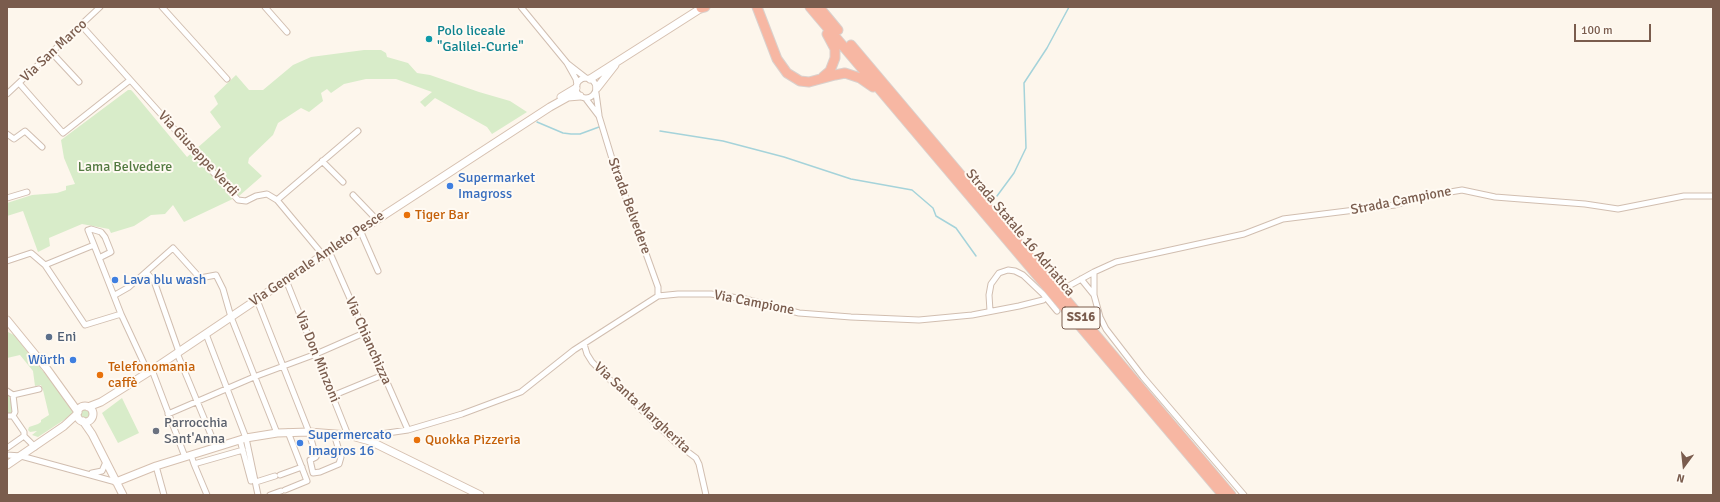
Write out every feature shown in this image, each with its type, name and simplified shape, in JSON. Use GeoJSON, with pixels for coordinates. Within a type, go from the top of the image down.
{"type":"FeatureCollection","features":[{"type":"Feature","properties":{"kind":"highway"},"geometry":{"type":"LineString","coordinates":[[805,7],[829,37],[835,49],[833,64],[830,71],[822,78]]}},
{"type":"Feature","properties":{"kind":"highway","name":"Strada Statale 16 Adriatica"},"geometry":{"type":"LineString","coordinates":[[810,7],[1223,495]]}},
{"type":"Feature","properties":{"kind":"highway","name":"Strada Statale 16 Adriatica"},"geometry":{"type":"LineString","coordinates":[[819,7],[1231,495]]}},
{"type":"Feature","properties":{"kind":"highway"},"geometry":{"type":"LineString","coordinates":[[757,8],[777,59],[787,73],[800,81],[809,82],[845,73],[860,78],[868,83],[1013,251],[1033,270]]}},
{"type":"Feature","properties":{"kind":"street","name":"Via San Marco"},"geometry":{"type":"LineString","coordinates":[[7,94],[100,7]]}},
{"type":"Feature","properties":{"kind":"street"},"geometry":{"type":"LineString","coordinates":[[162,7],[228,79]]}},
{"type":"Feature","properties":{"kind":"street"},"geometry":{"type":"LineString","coordinates":[[265,7],[287,32]]}},
{"type":"Feature","properties":{"kind":"street"},"geometry":{"type":"LineString","coordinates":[[521,7],[567,63],[576,79],[576,87],[599,116]]}},
{"type":"Feature","properties":{"kind":"street"},"geometry":{"type":"LineString","coordinates":[[550,107],[576,87],[579,81],[588,78],[621,60],[703,7]]}},
{"type":"Feature","properties":{"kind":"street","name":"Via Giuseppe Verdi"},"geometry":{"type":"LineString","coordinates":[[81,25],[238,200],[246,201],[256,196],[267,194],[277,200]]}},
{"type":"Feature","properties":{"kind":"street"},"geometry":{"type":"LineString","coordinates":[[52,53],[79,82]]}},
{"type":"Feature","properties":{"kind":"street"},"geometry":{"type":"LineString","coordinates":[[550,107],[568,97],[590,98],[610,70],[621,60]]}},
{"type":"Feature","properties":{"kind":"street"},"geometry":{"type":"LineString","coordinates":[[567,63],[595,82],[599,116]]}},
{"type":"Feature","properties":{"kind":"street"},"geometry":{"type":"LineString","coordinates":[[19,83],[63,133],[130,80]]}},
{"type":"Feature","properties":{"kind":"street","name":"Via Generale Amleto Pesce"},"geometry":{"type":"LineString","coordinates":[[87,406],[105,399],[178,353],[360,230],[550,107]]}},
{"type":"Feature","properties":{"kind":"street","name":"Strada Belvedere"},"geometry":{"type":"LineString","coordinates":[[599,116],[613,162],[656,281],[658,296]]}},
{"type":"Feature","properties":{"kind":"street"},"geometry":{"type":"LineString","coordinates":[[7,134],[14,139],[25,131],[42,147]]}},
{"type":"Feature","properties":{"kind":"street"},"geometry":{"type":"LineString","coordinates":[[326,253],[277,200],[358,131]]}},
{"type":"Feature","properties":{"kind":"street"},"geometry":{"type":"LineString","coordinates":[[322,161],[343,182]]}},
{"type":"Feature","properties":{"kind":"street","name":"Strada Campione"},"geometry":{"type":"LineString","coordinates":[[1094,272],[1116,262],[1244,234],[1283,219],[1396,205],[1428,196],[1462,190],[1495,197],[1585,204],[1618,209],[1684,196],[1713,196]]}},
{"type":"Feature","properties":{"kind":"street"},"geometry":{"type":"LineString","coordinates":[[7,198],[27,192]]}},
{"type":"Feature","properties":{"kind":"street"},"geometry":{"type":"LineString","coordinates":[[353,195],[377,220]]}},
{"type":"Feature","properties":{"kind":"street"},"geometry":{"type":"LineString","coordinates":[[99,258],[111,252],[105,237],[101,232],[91,229],[88,230],[99,258],[115,295],[122,314],[150,371],[188,456],[194,464],[207,495]]}},
{"type":"Feature","properties":{"kind":"street"},"geometry":{"type":"LineString","coordinates":[[360,230],[378,271]]}},
{"type":"Feature","properties":{"kind":"street"},"geometry":{"type":"LineString","coordinates":[[46,265],[94,245]]}},
{"type":"Feature","properties":{"kind":"street"},"geometry":{"type":"LineString","coordinates":[[115,295],[129,287],[173,248],[200,278],[216,274],[223,288],[231,317],[277,433]]}},
{"type":"Feature","properties":{"kind":"street"},"geometry":{"type":"LineString","coordinates":[[7,261],[31,253],[46,265],[85,325],[122,314]]}},
{"type":"Feature","properties":{"kind":"street","name":"Via Chianchizza"},"geometry":{"type":"LineString","coordinates":[[326,253],[408,430]]}},
{"type":"Feature","properties":{"kind":"street"},"geometry":{"type":"LineString","coordinates":[[990,311],[990,284],[999,273],[1008,270],[1016,271],[1023,275],[1057,310]]}},
{"type":"Feature","properties":{"kind":"street"},"geometry":{"type":"LineString","coordinates":[[146,272],[154,281],[178,353],[216,447]]}},
{"type":"Feature","properties":{"kind":"street"},"geometry":{"type":"LineString","coordinates":[[1065,288],[1094,272],[1094,295],[1100,317],[1112,339],[1244,495]]}},
{"type":"Feature","properties":{"kind":"street"},"geometry":{"type":"LineString","coordinates":[[1081,279],[1094,295]]}},
{"type":"Feature","properties":{"kind":"street","name":"Via Don Minzoni"},"geometry":{"type":"LineString","coordinates":[[286,280],[348,435]]}},
{"type":"Feature","properties":{"kind":"street","name":"Via Campione"},"geometry":{"type":"LineString","coordinates":[[357,437],[408,430],[462,414],[521,392],[584,344],[658,296],[678,294],[711,294],[745,299],[799,313],[919,320],[972,315],[1043,300]]}},
{"type":"Feature","properties":{"kind":"street"},"geometry":{"type":"LineString","coordinates":[[257,300],[309,432],[316,456],[310,460],[312,472],[320,472],[340,464],[341,457],[334,434]]}},
{"type":"Feature","properties":{"kind":"street"},"geometry":{"type":"LineString","coordinates":[[7,320],[69,398],[92,434],[123,495]]}},
{"type":"Feature","properties":{"kind":"street"},"geometry":{"type":"LineString","coordinates":[[168,414],[254,377],[316,354],[364,333]]}},
{"type":"Feature","properties":{"kind":"street"},"geometry":{"type":"LineString","coordinates":[[206,334],[227,389],[243,439],[253,481]]}},
{"type":"Feature","properties":{"kind":"street","name":"Via Santa Margherita"},"geometry":{"type":"LineString","coordinates":[[584,344],[587,354],[592,362],[676,443],[696,458],[699,464],[706,495]]}},
{"type":"Feature","properties":{"kind":"street"},"geometry":{"type":"LineString","coordinates":[[332,396],[383,376]]}},
{"type":"Feature","properties":{"kind":"street"},"geometry":{"type":"LineString","coordinates":[[7,391],[14,395],[39,389]]}},
{"type":"Feature","properties":{"kind":"street"},"geometry":{"type":"LineString","coordinates":[[13,416],[15,412],[14,395]]}},
{"type":"Feature","properties":{"kind":"street"},"geometry":{"type":"LineString","coordinates":[[69,398],[87,406],[92,410],[92,434]]}},
{"type":"Feature","properties":{"kind":"street","name":"Via Generale Amleto Pesce"},"geometry":{"type":"LineString","coordinates":[[92,416],[105,399]]}},
{"type":"Feature","properties":{"kind":"street"},"geometry":{"type":"LineString","coordinates":[[80,417],[81,408],[87,406]]}},
{"type":"Feature","properties":{"kind":"street"},"geometry":{"type":"LineString","coordinates":[[7,416],[13,416]]}},
{"type":"Feature","properties":{"kind":"street"},"geometry":{"type":"LineString","coordinates":[[13,416],[24,432],[24,436],[35,447]]}},
{"type":"Feature","properties":{"kind":"street"},"geometry":{"type":"LineString","coordinates":[[80,417],[88,421],[92,416]]}},
{"type":"Feature","properties":{"kind":"street"},"geometry":{"type":"LineString","coordinates":[[7,465],[64,426],[80,417]]}},
{"type":"Feature","properties":{"kind":"street"},"geometry":{"type":"LineString","coordinates":[[270,495],[307,481],[288,432]]}},
{"type":"Feature","properties":{"kind":"street"},"geometry":{"type":"LineString","coordinates":[[7,455],[20,456],[82,471],[116,482],[156,466],[243,439],[288,432],[348,435],[382,446],[480,495]]}},
{"type":"Feature","properties":{"kind":"street"},"geometry":{"type":"LineString","coordinates":[[7,448],[24,436]]}},
{"type":"Feature","properties":{"kind":"street"},"geometry":{"type":"LineString","coordinates":[[243,439],[243,450],[258,495]]}},
{"type":"Feature","properties":{"kind":"street"},"geometry":{"type":"LineString","coordinates":[[194,464],[243,450]]}},
{"type":"Feature","properties":{"kind":"street"},"geometry":{"type":"LineString","coordinates":[[82,471],[99,472],[105,468],[106,462]]}},
{"type":"Feature","properties":{"kind":"street"},"geometry":{"type":"LineString","coordinates":[[156,466],[164,495]]}},
{"type":"Feature","properties":{"kind":"street"},"geometry":{"type":"LineString","coordinates":[[253,481],[302,467]]}},
{"type":"Feature","properties":{"kind":"green space","name":"Lama Belvedere"},"geometry":{"type":"Polygon","coordinates":[[[364,50],[381,50],[386,53],[387,57],[408,63],[417,73],[430,75],[510,101],[527,112],[492,134],[487,127],[435,98],[425,107],[420,102],[432,92],[396,79],[366,79],[344,84],[331,93],[327,89],[321,93],[323,101],[309,112],[301,108],[278,123],[273,135],[249,158],[248,163],[262,176],[239,196],[184,222],[173,205],[165,214],[151,215],[134,226],[111,233],[109,229],[82,224],[49,238],[50,246],[38,252],[23,211],[7,216],[7,203],[32,195],[57,193],[66,190],[66,186],[75,184],[64,158],[61,140],[128,90],[133,92],[187,157],[221,127],[210,112],[218,104],[214,96],[236,75],[249,90],[263,90],[293,65],[311,57],[364,50]]]}},
{"type":"Feature","properties":{"kind":"green space"},"geometry":{"type":"Polygon","coordinates":[[[8,332],[14,335],[59,391],[73,412],[70,416],[38,437],[32,435],[37,431],[30,432],[28,430],[29,427],[38,424],[49,415],[43,390],[41,385],[35,386],[33,371],[20,355],[7,358],[8,332]]]}},
{"type":"Feature","properties":{"kind":"green space"},"geometry":{"type":"Polygon","coordinates":[[[7,394],[9,395],[13,410],[11,413],[7,413],[7,394]]]}},
{"type":"Feature","properties":{"kind":"green space"},"geometry":{"type":"Polygon","coordinates":[[[122,398],[139,433],[118,443],[102,413],[122,398]]]}},
{"type":"Feature","properties":{"kind":"green space"},"geometry":{"type":"Polygon","coordinates":[[[85,409],[90,414],[85,419],[80,414],[85,409]]]}},
{"type":"Feature","properties":{"kind":"waterway"},"geometry":{"type":"LineString","coordinates":[[997,196],[1014,173],[1026,148],[1024,83],[1047,48],[1069,7]]}},
{"type":"Feature","properties":{"kind":"waterway"},"geometry":{"type":"LineString","coordinates":[[537,122],[563,133],[571,134],[580,134],[599,127]]}},
{"type":"Feature","properties":{"kind":"waterway"},"geometry":{"type":"LineString","coordinates":[[660,131],[723,141],[784,157],[851,179],[912,190],[933,208],[936,216],[956,228],[976,256]]}},
{"type":"Feature","properties":{"kind":"place","name":"Polo liceale \"Galilei-Curie\""},"geometry":{"type":"Point","coordinates":[429,39]}},
{"type":"Feature","properties":{"kind":"place","name":"Supermarket Imagross"},"geometry":{"type":"Point","coordinates":[450,186]}},
{"type":"Feature","properties":{"kind":"place","name":"Tiger Bar"},"geometry":{"type":"Point","coordinates":[407,215]}},
{"type":"Feature","properties":{"kind":"place","name":"Lava blu wash"},"geometry":{"type":"Point","coordinates":[115,280]}},
{"type":"Feature","properties":{"kind":"place","name":"Eni"},"geometry":{"type":"Point","coordinates":[49,337]}},
{"type":"Feature","properties":{"kind":"place","name":"Würth"},"geometry":{"type":"Point","coordinates":[73,360]}},
{"type":"Feature","properties":{"kind":"place","name":"Telefonomania caffè"},"geometry":{"type":"Point","coordinates":[100,375]}},
{"type":"Feature","properties":{"kind":"place","name":"Parrocchia Sant'Anna"},"geometry":{"type":"Point","coordinates":[156,431]}},
{"type":"Feature","properties":{"kind":"place","name":"Quokka Pizzeria"},"geometry":{"type":"Point","coordinates":[417,440]}},
{"type":"Feature","properties":{"kind":"place","name":"Supermercato Imagros 16"},"geometry":{"type":"Point","coordinates":[300,443]}}]}
